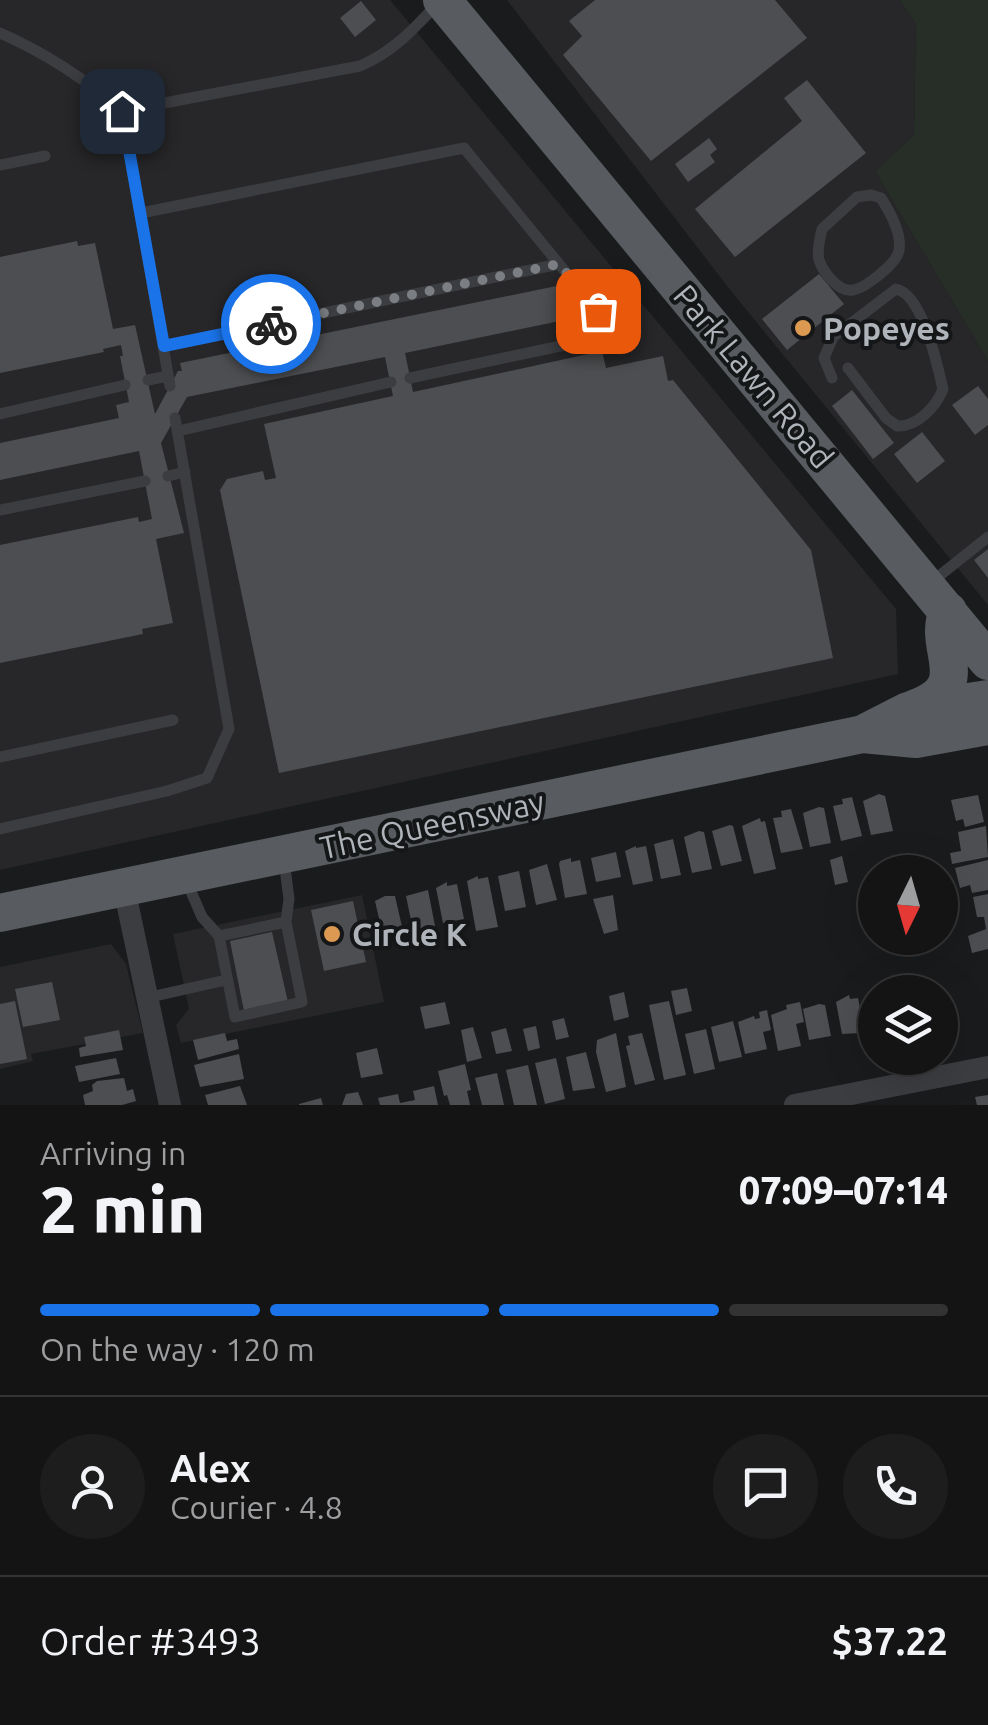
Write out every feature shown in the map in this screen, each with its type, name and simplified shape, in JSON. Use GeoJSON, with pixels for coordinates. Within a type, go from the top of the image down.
{"type":"FeatureCollection","features":[{"type":"Feature","properties":{"kind":"main road","name":"Park Lawn Road"},"geometry":{"type":"LineString","coordinates":[[441,0],[988,661]]}},
{"type":"Feature","properties":{"kind":"main road"},"geometry":{"type":"LineString","coordinates":[[908,711],[934,702],[948,679],[950,659],[938,598]]}},
{"type":"Feature","properties":{"kind":"main road","name":"The Queensway"},"geometry":{"type":"LineString","coordinates":[[0,913],[863,734],[908,711],[988,698]]}},
{"type":"Feature","properties":{"kind":"main road","name":"The Queensway"},"geometry":{"type":"LineString","coordinates":[[863,734],[916,739],[988,726]]}},
{"type":"Feature","properties":{"kind":"street"},"geometry":{"type":"LineString","coordinates":[[124,888],[170,1105]]}},
{"type":"Feature","properties":{"kind":"street"},"geometry":{"type":"LineString","coordinates":[[794,1105],[988,1067]]}},
{"type":"Feature","properties":{"kind":"lane"},"geometry":{"type":"LineString","coordinates":[[122,111],[360,66],[381,57],[441,0]]}},
{"type":"Feature","properties":{"kind":"lane"},"geometry":{"type":"LineString","coordinates":[[0,33],[43,51],[122,111],[169,381],[148,380]]}},
{"type":"Feature","properties":{"kind":"lane"},"geometry":{"type":"LineString","coordinates":[[140,212],[464,148],[618,334],[410,378]]}},
{"type":"Feature","properties":{"kind":"lane"},"geometry":{"type":"LineString","coordinates":[[0,165],[44,156]]}},
{"type":"Feature","properties":{"kind":"lane"},"geometry":{"type":"LineString","coordinates":[[857,197],[881,198],[899,239],[899,254],[891,265],[855,290],[848,290],[832,280],[818,259],[822,229],[857,197]]}},
{"type":"Feature","properties":{"kind":"lane"},"geometry":{"type":"LineString","coordinates":[[164,346],[559,264]]}},
{"type":"Feature","properties":{"kind":"lane"},"geometry":{"type":"LineString","coordinates":[[832,378],[824,358],[833,337],[896,289],[911,296],[917,308],[943,389],[930,410],[912,424],[896,426],[848,368]]}},
{"type":"Feature","properties":{"kind":"lane"},"geometry":{"type":"LineString","coordinates":[[0,829],[167,791],[207,778],[229,729],[177,424],[391,382]]}},
{"type":"Feature","properties":{"kind":"lane"},"geometry":{"type":"LineString","coordinates":[[0,414],[126,385]]}},
{"type":"Feature","properties":{"kind":"lane"},"geometry":{"type":"LineString","coordinates":[[168,476],[185,472]]}},
{"type":"Feature","properties":{"kind":"lane"},"geometry":{"type":"LineString","coordinates":[[0,510],[145,481]]}},
{"type":"Feature","properties":{"kind":"lane"},"geometry":{"type":"LineString","coordinates":[[938,598],[988,537]]}},
{"type":"Feature","properties":{"kind":"lane"},"geometry":{"type":"LineString","coordinates":[[0,757],[173,720]]}},
{"type":"Feature","properties":{"kind":"lane"},"geometry":{"type":"LineString","coordinates":[[184,876],[202,917],[219,936],[228,962],[226,980],[236,998],[235,1017],[302,1002],[286,922],[289,899],[284,855]]}},
{"type":"Feature","properties":{"kind":"lane"},"geometry":{"type":"LineString","coordinates":[[219,936],[286,922]]}},
{"type":"Feature","properties":{"kind":"lane"},"geometry":{"type":"LineString","coordinates":[[277,952],[292,949]]}},
{"type":"Feature","properties":{"kind":"lane"},"geometry":{"type":"LineString","coordinates":[[146,998],[226,980]]}},
{"type":"Feature","properties":{"kind":"lane"},"geometry":{"type":"LineString","coordinates":[[284,988],[299,985]]}},
{"type":"Feature","properties":{"kind":"shaded area"},"geometry":{"type":"Polygon","coordinates":[[[0,0],[390,0],[896,609],[898,674],[0,870],[0,0]]]}},
{"type":"Feature","properties":{"kind":"shaded area"},"geometry":{"type":"Polygon","coordinates":[[[507,0],[900,0],[916,24],[914,135],[875,171],[988,361],[988,605],[731,291],[507,0]]]}},
{"type":"Feature","properties":{"kind":"shaded area"},"geometry":{"type":"Polygon","coordinates":[[[900,0],[988,0],[988,361],[875,171],[914,135],[916,24],[900,0]]]}},
{"type":"Feature","properties":{"kind":"shaded area"},"geometry":{"type":"Polygon","coordinates":[[[362,895],[384,1002],[181,1043],[176,1025],[189,1009],[173,934],[362,895]]]}},
{"type":"Feature","properties":{"kind":"shaded area"},"geometry":{"type":"Polygon","coordinates":[[[111,944],[126,964],[143,1033],[31,1054],[33,1061],[0,1069],[0,967],[111,944]]]}},
{"type":"Feature","properties":{"kind":"building"},"geometry":{"type":"Polygon","coordinates":[[[595,0],[775,0],[807,38],[651,161],[563,55],[582,36],[569,21],[595,0]]]}},
{"type":"Feature","properties":{"kind":"building"},"geometry":{"type":"Polygon","coordinates":[[[361,1],[376,20],[355,37],[340,18],[361,1]]]}},
{"type":"Feature","properties":{"kind":"building"},"geometry":{"type":"Polygon","coordinates":[[[807,80],[866,153],[735,257],[695,209],[802,121],[784,98],[807,80]]]}},
{"type":"Feature","properties":{"kind":"building"},"geometry":{"type":"Polygon","coordinates":[[[709,138],[717,149],[710,155],[715,162],[688,182],[675,164],[709,138]]]}},
{"type":"Feature","properties":{"kind":"building"},"geometry":{"type":"Polygon","coordinates":[[[77,241],[78,246],[95,243],[113,329],[135,325],[155,414],[178,371],[182,371],[180,363],[571,283],[579,317],[405,353],[413,392],[602,351],[606,368],[663,356],[668,381],[673,380],[811,550],[833,658],[279,773],[220,490],[227,479],[263,471],[265,480],[276,478],[264,424],[393,396],[385,357],[187,397],[161,443],[184,533],[156,539],[173,623],[142,629],[143,634],[0,663],[0,545],[138,517],[139,522],[152,519],[139,451],[0,480],[0,443],[119,418],[116,405],[129,402],[121,345],[0,373],[0,257],[77,241]]]}},
{"type":"Feature","properties":{"kind":"building"},"geometry":{"type":"Polygon","coordinates":[[[819,274],[844,304],[787,350],[762,319],[819,274]]]}},
{"type":"Feature","properties":{"kind":"building"},"geometry":{"type":"Polygon","coordinates":[[[978,386],[988,399],[988,425],[975,435],[952,405],[978,386]]]}},
{"type":"Feature","properties":{"kind":"building"},"geometry":{"type":"Polygon","coordinates":[[[852,390],[894,443],[873,459],[832,406],[852,390]]]}},
{"type":"Feature","properties":{"kind":"building"},"geometry":{"type":"Polygon","coordinates":[[[922,432],[945,461],[917,483],[894,454],[922,432]]]}},
{"type":"Feature","properties":{"kind":"building"},"geometry":{"type":"Polygon","coordinates":[[[988,549],[988,578],[974,560],[988,549]]]}},
{"type":"Feature","properties":{"kind":"building"},"geometry":{"type":"Polygon","coordinates":[[[879,794],[885,796],[893,831],[871,835],[863,801],[879,794]]]}},
{"type":"Feature","properties":{"kind":"building"},"geometry":{"type":"Polygon","coordinates":[[[978,795],[984,822],[965,827],[963,819],[956,821],[951,800],[978,795]]]}},
{"type":"Feature","properties":{"kind":"building"},"geometry":{"type":"Polygon","coordinates":[[[852,797],[862,836],[841,841],[833,806],[852,797]]]}},
{"type":"Feature","properties":{"kind":"building"},"geometry":{"type":"Polygon","coordinates":[[[824,808],[831,843],[810,847],[803,813],[824,808]]]}},
{"type":"Feature","properties":{"kind":"building"},"geometry":{"type":"Polygon","coordinates":[[[791,809],[803,849],[781,853],[773,818],[782,817],[781,811],[791,809]]]}},
{"type":"Feature","properties":{"kind":"building"},"geometry":{"type":"Polygon","coordinates":[[[760,818],[765,821],[776,869],[754,874],[742,826],[760,818]]]}},
{"type":"Feature","properties":{"kind":"building"},"geometry":{"type":"Polygon","coordinates":[[[730,825],[742,861],[721,866],[712,831],[730,825]]]}},
{"type":"Feature","properties":{"kind":"building"},"geometry":{"type":"Polygon","coordinates":[[[986,826],[988,857],[958,863],[958,855],[950,853],[961,851],[958,832],[986,826]]]}},
{"type":"Feature","properties":{"kind":"building"},"geometry":{"type":"Polygon","coordinates":[[[704,832],[712,869],[692,873],[684,837],[704,832]]]}},
{"type":"Feature","properties":{"kind":"building"},"geometry":{"type":"Polygon","coordinates":[[[673,839],[681,875],[661,879],[654,844],[673,839]]]}},
{"type":"Feature","properties":{"kind":"building"},"geometry":{"type":"Polygon","coordinates":[[[646,846],[653,881],[633,885],[625,851],[646,846]]]}},
{"type":"Feature","properties":{"kind":"building"},"geometry":{"type":"Polygon","coordinates":[[[616,852],[621,877],[596,882],[591,858],[616,852]]]}},
{"type":"Feature","properties":{"kind":"building"},"geometry":{"type":"Polygon","coordinates":[[[842,856],[848,882],[835,885],[830,860],[842,856]]]}},
{"type":"Feature","properties":{"kind":"building"},"geometry":{"type":"Polygon","coordinates":[[[571,858],[571,862],[580,860],[587,894],[565,898],[559,864],[571,858]]]}},
{"type":"Feature","properties":{"kind":"building"},"geometry":{"type":"Polygon","coordinates":[[[988,860],[988,890],[972,893],[970,885],[960,888],[958,867],[988,860]]]}},
{"type":"Feature","properties":{"kind":"building"},"geometry":{"type":"Polygon","coordinates":[[[547,864],[557,900],[536,905],[529,870],[547,864]]]}},
{"type":"Feature","properties":{"kind":"building"},"geometry":{"type":"Polygon","coordinates":[[[519,871],[526,907],[505,911],[498,876],[519,871]]]}},
{"type":"Feature","properties":{"kind":"building"},"geometry":{"type":"Polygon","coordinates":[[[488,877],[498,927],[476,931],[467,881],[488,877]]]}},
{"type":"Feature","properties":{"kind":"building"},"geometry":{"type":"Polygon","coordinates":[[[447,882],[447,886],[457,884],[464,919],[443,923],[436,888],[447,882]]]}},
{"type":"Feature","properties":{"kind":"building"},"geometry":{"type":"Polygon","coordinates":[[[428,890],[435,926],[413,930],[406,896],[428,890]]]}},
{"type":"Feature","properties":{"kind":"building"},"geometry":{"type":"Polygon","coordinates":[[[988,894],[988,949],[972,953],[968,936],[986,929],[984,917],[977,917],[973,897],[988,894]]]}},
{"type":"Feature","properties":{"kind":"building"},"geometry":{"type":"Polygon","coordinates":[[[613,895],[618,930],[604,934],[593,899],[613,895]]]}},
{"type":"Feature","properties":{"kind":"building"},"geometry":{"type":"Polygon","coordinates":[[[395,896],[403,931],[383,936],[375,901],[395,896]]]}},
{"type":"Feature","properties":{"kind":"building"},"geometry":{"type":"Polygon","coordinates":[[[353,901],[366,962],[324,971],[311,910],[353,901]]]}},
{"type":"Feature","properties":{"kind":"building"},"geometry":{"type":"Polygon","coordinates":[[[272,932],[288,1002],[244,1011],[230,941],[272,932]]]}},
{"type":"Feature","properties":{"kind":"building"},"geometry":{"type":"Polygon","coordinates":[[[52,982],[60,1020],[23,1027],[15,989],[52,982]]]}},
{"type":"Feature","properties":{"kind":"building"},"geometry":{"type":"Polygon","coordinates":[[[687,988],[692,1011],[676,1015],[671,991],[687,988]]]}},
{"type":"Feature","properties":{"kind":"building"},"geometry":{"type":"Polygon","coordinates":[[[624,992],[629,1017],[614,1021],[609,996],[624,992]]]}},
{"type":"Feature","properties":{"kind":"building"},"geometry":{"type":"Polygon","coordinates":[[[849,995],[850,999],[858,998],[858,1033],[842,1034],[836,1002],[849,995]]]}},
{"type":"Feature","properties":{"kind":"building"},"geometry":{"type":"Polygon","coordinates":[[[15,1001],[27,1059],[0,1064],[0,1004],[15,1001]]]}},
{"type":"Feature","properties":{"kind":"building"},"geometry":{"type":"Polygon","coordinates":[[[669,1001],[686,1075],[664,1080],[649,1005],[669,1001]]]}},
{"type":"Feature","properties":{"kind":"building"},"geometry":{"type":"Polygon","coordinates":[[[445,1002],[450,1024],[425,1029],[420,1007],[445,1002]]]}},
{"type":"Feature","properties":{"kind":"building"},"geometry":{"type":"Polygon","coordinates":[[[800,1002],[804,1022],[796,1024],[801,1046],[778,1051],[771,1015],[800,1002]]]}},
{"type":"Feature","properties":{"kind":"building"},"geometry":{"type":"Polygon","coordinates":[[[825,1005],[831,1036],[809,1040],[803,1009],[825,1005]]]}},
{"type":"Feature","properties":{"kind":"building"},"geometry":{"type":"Polygon","coordinates":[[[767,1010],[771,1030],[763,1032],[767,1049],[745,1054],[738,1022],[754,1016],[760,1018],[759,1012],[767,1010]]]}},
{"type":"Feature","properties":{"kind":"building"},"geometry":{"type":"Polygon","coordinates":[[[564,1018],[569,1037],[556,1040],[552,1021],[564,1018]]]}},
{"type":"Feature","properties":{"kind":"building"},"geometry":{"type":"Polygon","coordinates":[[[733,1021],[742,1057],[719,1062],[711,1027],[733,1021]]]}},
{"type":"Feature","properties":{"kind":"building"},"geometry":{"type":"Polygon","coordinates":[[[536,1026],[540,1048],[528,1051],[523,1029],[536,1026]]]}},
{"type":"Feature","properties":{"kind":"building"},"geometry":{"type":"Polygon","coordinates":[[[473,1027],[482,1058],[467,1062],[461,1030],[473,1027]]]}},
{"type":"Feature","properties":{"kind":"building"},"geometry":{"type":"Polygon","coordinates":[[[506,1028],[512,1051],[496,1054],[491,1032],[506,1028]]]}},
{"type":"Feature","properties":{"kind":"building"},"geometry":{"type":"Polygon","coordinates":[[[706,1029],[715,1069],[694,1074],[685,1034],[706,1029]]]}},
{"type":"Feature","properties":{"kind":"building"},"geometry":{"type":"Polygon","coordinates":[[[119,1030],[123,1050],[80,1057],[79,1048],[86,1046],[84,1037],[119,1030]]]}},
{"type":"Feature","properties":{"kind":"building"},"geometry":{"type":"Polygon","coordinates":[[[225,1033],[227,1041],[237,1039],[239,1049],[198,1060],[193,1040],[225,1033]]]}},
{"type":"Feature","properties":{"kind":"building"},"geometry":{"type":"Polygon","coordinates":[[[616,1033],[626,1087],[606,1092],[596,1052],[597,1040],[616,1033]]]}},
{"type":"Feature","properties":{"kind":"building"},"geometry":{"type":"Polygon","coordinates":[[[642,1033],[655,1080],[635,1085],[626,1046],[630,1045],[628,1036],[642,1033]]]}},
{"type":"Feature","properties":{"kind":"building"},"geometry":{"type":"Polygon","coordinates":[[[377,1048],[383,1074],[361,1078],[356,1053],[377,1048]]]}},
{"type":"Feature","properties":{"kind":"building"},"geometry":{"type":"Polygon","coordinates":[[[586,1052],[595,1088],[573,1091],[566,1057],[586,1052]]]}},
{"type":"Feature","properties":{"kind":"building"},"geometry":{"type":"Polygon","coordinates":[[[239,1054],[244,1079],[200,1087],[194,1065],[239,1054]]]}},
{"type":"Feature","properties":{"kind":"building"},"geometry":{"type":"Polygon","coordinates":[[[116,1058],[120,1074],[79,1082],[75,1066],[116,1058]]]}},
{"type":"Feature","properties":{"kind":"building"},"geometry":{"type":"Polygon","coordinates":[[[556,1058],[565,1099],[545,1104],[535,1063],[556,1058]]]}},
{"type":"Feature","properties":{"kind":"building"},"geometry":{"type":"Polygon","coordinates":[[[465,1064],[470,1105],[450,1105],[438,1071],[465,1064]]]}},
{"type":"Feature","properties":{"kind":"building"},"geometry":{"type":"Polygon","coordinates":[[[528,1065],[537,1105],[514,1105],[506,1070],[528,1065]]]}},
{"type":"Feature","properties":{"kind":"building"},"geometry":{"type":"Polygon","coordinates":[[[497,1073],[504,1105],[482,1105],[475,1078],[497,1073]]]}},
{"type":"Feature","properties":{"kind":"building"},"geometry":{"type":"Polygon","coordinates":[[[124,1078],[127,1091],[133,1089],[136,1101],[85,1105],[83,1095],[93,1091],[92,1085],[97,1081],[124,1078]]]}},
{"type":"Feature","properties":{"kind":"building"},"geometry":{"type":"Polygon","coordinates":[[[240,1086],[247,1105],[208,1105],[205,1095],[240,1086]]]}},
{"type":"Feature","properties":{"kind":"building"},"geometry":{"type":"Polygon","coordinates":[[[434,1086],[438,1105],[380,1105],[378,1098],[398,1094],[400,1103],[415,1100],[413,1091],[434,1086]]]}},
{"type":"Feature","properties":{"kind":"building"},"geometry":{"type":"Polygon","coordinates":[[[358,1092],[363,1105],[342,1105],[346,1094],[358,1092]]]}},
{"type":"Feature","properties":{"kind":"building"},"geometry":{"type":"Polygon","coordinates":[[[988,1095],[988,1105],[977,1105],[975,1097],[988,1095]]]}},
{"type":"Feature","properties":{"kind":"building"},"geometry":{"type":"Polygon","coordinates":[[[321,1098],[323,1105],[299,1105],[299,1104],[321,1098]]]}},
{"type":"Feature","properties":{"kind":"way so far"},"geometry":{"type":"LineString","coordinates":[[271,324],[559,264],[598,311]]}},
{"type":"Feature","properties":{"kind":"place","name":"Popeyes"},"geometry":{"type":"Point","coordinates":[803,328]}},
{"type":"Feature","properties":{"kind":"place","name":"Circle K"},"geometry":{"type":"Point","coordinates":[332,934]}},
{"type":"Feature","properties":{"kind":"route"},"geometry":{"type":"LineString","coordinates":[[122,111],[164,346],[271,324]]}}]}
